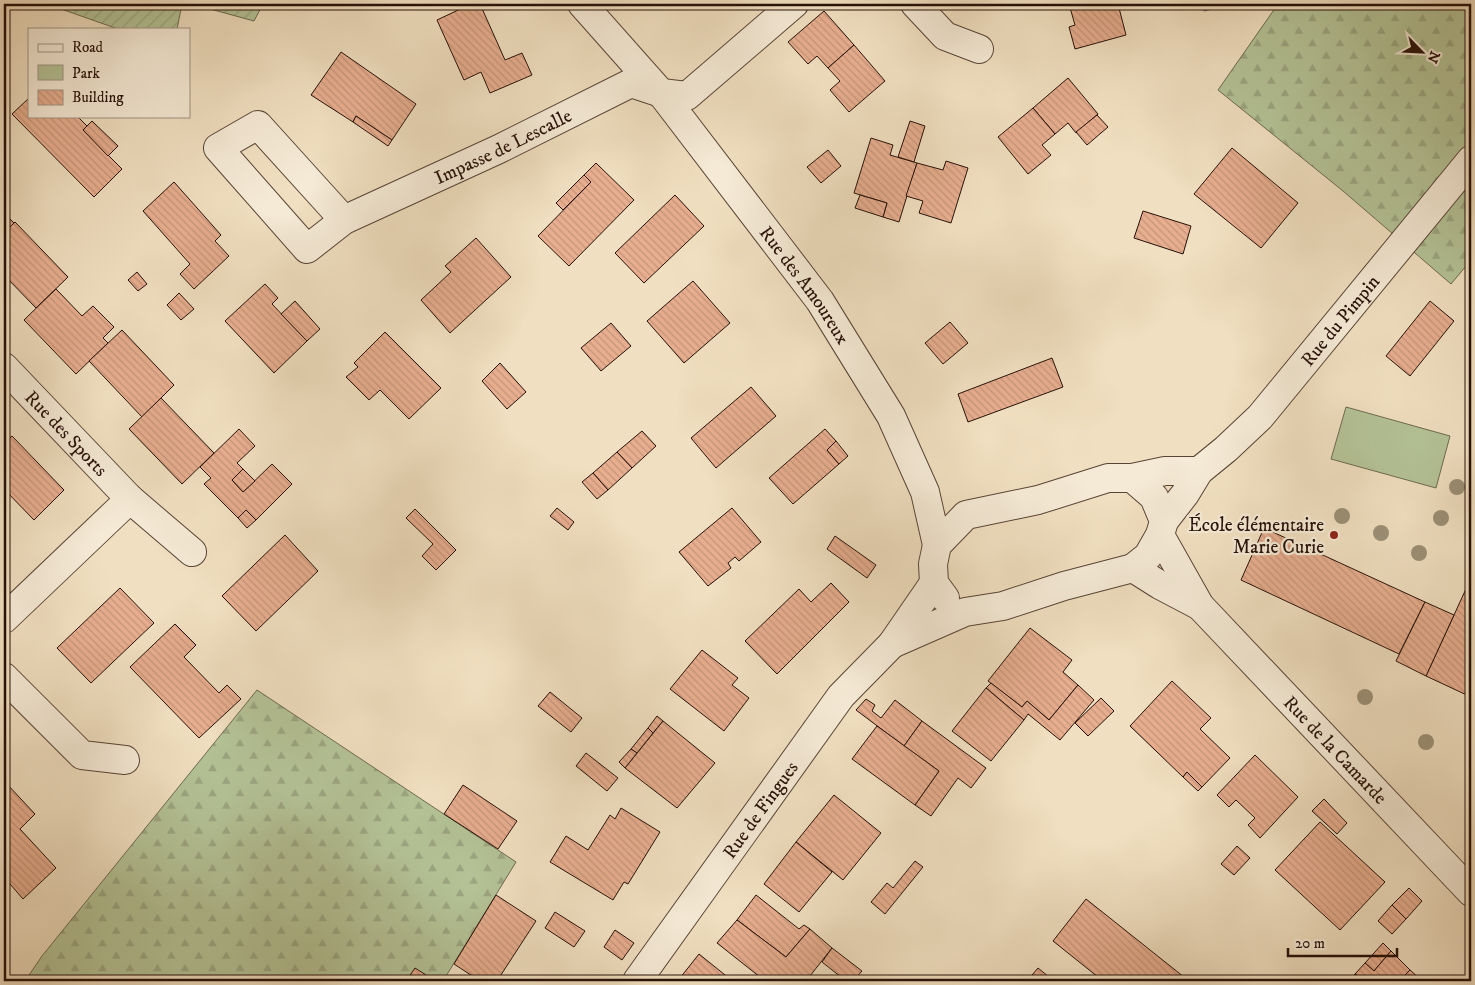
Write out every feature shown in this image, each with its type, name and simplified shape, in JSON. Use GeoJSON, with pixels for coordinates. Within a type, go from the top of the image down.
{"type":"FeatureCollection","features":[{"type":"Feature","properties":{"kind":"street","name":"Rue des Amoureux"},"geometry":{"type":"LineString","coordinates":[[582,4],[661,93],[820,300],[891,416],[926,492],[937,545]]}},
{"type":"Feature","properties":{"kind":"street","name":"Impasse de Lescalle"},"geometry":{"type":"LineString","coordinates":[[344,220],[258,125],[218,148],[307,249],[344,220],[499,149],[632,83],[661,93],[687,96],[794,4]]}},
{"type":"Feature","properties":{"kind":"street"},"geometry":{"type":"LineString","coordinates":[[915,4],[945,36],[979,49]]}},
{"type":"Feature","properties":{"kind":"street","name":"Rue du Pimpin"},"geometry":{"type":"LineString","coordinates":[[1133,568],[1148,556],[1162,528],[1199,471],[1260,418],[1471,160]]}},
{"type":"Feature","properties":{"kind":"street","name":"Rue des Sports"},"geometry":{"type":"LineString","coordinates":[[4,367],[130,499],[192,552]]}},
{"type":"Feature","properties":{"kind":"street"},"geometry":{"type":"LineString","coordinates":[[965,612],[947,600],[934,583],[933,564],[937,545],[966,515],[1038,500],[1108,478],[1132,478],[1165,471],[1199,471]]}},
{"type":"Feature","properties":{"kind":"street","name":"Rue de la Camarde"},"geometry":{"type":"LineString","coordinates":[[1132,478],[1154,497],[1162,528],[1200,606],[1471,892]]}},
{"type":"Feature","properties":{"kind":"street"},"geometry":{"type":"LineString","coordinates":[[926,492],[966,515]]}},
{"type":"Feature","properties":{"kind":"street"},"geometry":{"type":"LineString","coordinates":[[4,619],[130,499]]}},
{"type":"Feature","properties":{"kind":"street","name":"Rue de la Camarde"},"geometry":{"type":"LineString","coordinates":[[1133,568],[1200,606]]}},
{"type":"Feature","properties":{"kind":"street","name":"Rue de Fingues"},"geometry":{"type":"LineString","coordinates":[[892,644],[965,612],[1003,606],[1064,586],[1133,568]]}},
{"type":"Feature","properties":{"kind":"street","name":"Rue de Fingues"},"geometry":{"type":"LineString","coordinates":[[637,981],[841,696],[892,644],[934,583]]}},
{"type":"Feature","properties":{"kind":"street"},"geometry":{"type":"LineString","coordinates":[[4,677],[82,755],[125,760]]}},
{"type":"Feature","properties":{"kind":"green space"},"geometry":{"type":"Polygon","coordinates":[[[47,4],[182,4],[177,28],[115,28],[47,4]]]}},
{"type":"Feature","properties":{"kind":"green space"},"geometry":{"type":"Polygon","coordinates":[[[192,4],[263,4],[254,21],[192,4]]]}},
{"type":"Feature","properties":{"kind":"green space"},"geometry":{"type":"Polygon","coordinates":[[[1278,4],[1471,4],[1471,260],[1451,284],[1343,191],[1218,90],[1278,4]]]}},
{"type":"Feature","properties":{"kind":"green space"},"geometry":{"type":"Polygon","coordinates":[[[1346,407],[1450,436],[1436,488],[1331,459],[1346,407]]]}},
{"type":"Feature","properties":{"kind":"green space"},"geometry":{"type":"Polygon","coordinates":[[[257,690],[516,862],[443,981],[25,981],[42,956],[257,690]]]}},
{"type":"Feature","properties":{"kind":"water"},"geometry":{"type":"Polygon","coordinates":[[[1202,4],[1233,4],[1204,11],[1202,4]]]}},
{"type":"Feature","properties":{"kind":"building"},"geometry":{"type":"Polygon","coordinates":[[[471,4],[480,4],[505,60],[522,53],[532,75],[490,93],[481,72],[464,80],[437,20],[471,4]]]}},
{"type":"Feature","properties":{"kind":"building"},"geometry":{"type":"Polygon","coordinates":[[[1069,4],[1105,4],[1105,6],[1118,4],[1126,35],[1075,49],[1069,27],[1075,25],[1069,4]]]}},
{"type":"Feature","properties":{"kind":"building"},"geometry":{"type":"Polygon","coordinates":[[[824,11],[854,45],[828,68],[817,56],[808,64],[788,42],[824,11]]]}},
{"type":"Feature","properties":{"kind":"building"},"geometry":{"type":"Polygon","coordinates":[[[854,45],[885,81],[849,112],[830,90],[840,81],[828,68],[854,45]]]}},
{"type":"Feature","properties":{"kind":"building"},"geometry":{"type":"Polygon","coordinates":[[[341,52],[416,104],[392,140],[356,116],[353,122],[311,95],[341,52]]]}},
{"type":"Feature","properties":{"kind":"building"},"geometry":{"type":"Polygon","coordinates":[[[1068,78],[1098,114],[1076,133],[1068,123],[1055,134],[1033,108],[1068,78]]]}},
{"type":"Feature","properties":{"kind":"building"},"geometry":{"type":"Polygon","coordinates":[[[28,99],[28,118],[79,118],[87,126],[83,130],[122,169],[94,197],[12,114],[28,99]]]}},
{"type":"Feature","properties":{"kind":"building"},"geometry":{"type":"Polygon","coordinates":[[[1033,108],[1055,134],[1042,145],[1051,155],[1028,174],[998,137],[1033,108]]]}},
{"type":"Feature","properties":{"kind":"building"},"geometry":{"type":"Polygon","coordinates":[[[1097,115],[1108,127],[1087,145],[1076,132],[1097,115]]]}},
{"type":"Feature","properties":{"kind":"building"},"geometry":{"type":"Polygon","coordinates":[[[356,116],[392,140],[388,146],[353,122],[356,116]]]}},
{"type":"Feature","properties":{"kind":"building"},"geometry":{"type":"Polygon","coordinates":[[[92,121],[118,146],[108,156],[83,130],[92,121]]]}},
{"type":"Feature","properties":{"kind":"building"},"geometry":{"type":"Polygon","coordinates":[[[910,121],[925,126],[914,162],[898,157],[910,121]]]}},
{"type":"Feature","properties":{"kind":"building"},"geometry":{"type":"Polygon","coordinates":[[[871,138],[893,145],[890,155],[917,163],[899,222],[883,217],[887,203],[854,193],[871,138]]]}},
{"type":"Feature","properties":{"kind":"building"},"geometry":{"type":"Polygon","coordinates":[[[1232,148],[1298,203],[1261,248],[1194,194],[1232,148]]]}},
{"type":"Feature","properties":{"kind":"building"},"geometry":{"type":"Polygon","coordinates":[[[828,150],[841,166],[821,183],[807,167],[828,150]]]}},
{"type":"Feature","properties":{"kind":"building"},"geometry":{"type":"Polygon","coordinates":[[[946,161],[968,168],[951,223],[919,213],[923,201],[906,196],[917,163],[943,170],[946,161]]]}},
{"type":"Feature","properties":{"kind":"building"},"geometry":{"type":"Polygon","coordinates":[[[596,163],[634,200],[569,266],[538,236],[591,182],[584,175],[596,163]]]}},
{"type":"Feature","properties":{"kind":"building"},"geometry":{"type":"Polygon","coordinates":[[[584,175],[591,182],[563,210],[556,203],[584,175]]]}},
{"type":"Feature","properties":{"kind":"building"},"geometry":{"type":"Polygon","coordinates":[[[174,182],[221,235],[215,241],[229,256],[194,289],[180,274],[190,264],[143,211],[174,182]]]}},
{"type":"Feature","properties":{"kind":"building"},"geometry":{"type":"Polygon","coordinates":[[[675,195],[704,226],[644,283],[615,253],[675,195]]]}},
{"type":"Feature","properties":{"kind":"building"},"geometry":{"type":"Polygon","coordinates":[[[860,195],[887,203],[883,217],[855,208],[860,195]]]}},
{"type":"Feature","properties":{"kind":"building"},"geometry":{"type":"Polygon","coordinates":[[[1143,211],[1191,226],[1183,254],[1134,238],[1143,211]]]}},
{"type":"Feature","properties":{"kind":"building"},"geometry":{"type":"Polygon","coordinates":[[[4,213],[14,223],[4,233],[4,213]]]}},
{"type":"Feature","properties":{"kind":"building"},"geometry":{"type":"Polygon","coordinates":[[[15,222],[68,277],[36,308],[4,275],[4,233],[15,222]]]}},
{"type":"Feature","properties":{"kind":"building"},"geometry":{"type":"Polygon","coordinates":[[[476,238],[511,277],[450,333],[421,300],[451,272],[445,266],[476,238]]]}},
{"type":"Feature","properties":{"kind":"building"},"geometry":{"type":"Polygon","coordinates":[[[137,272],[147,284],[138,291],[128,280],[137,272]]]}},
{"type":"Feature","properties":{"kind":"building"},"geometry":{"type":"Polygon","coordinates":[[[693,281],[730,323],[684,363],[647,321],[693,281]]]}},
{"type":"Feature","properties":{"kind":"building"},"geometry":{"type":"Polygon","coordinates":[[[265,284],[278,298],[272,304],[307,341],[274,373],[225,321],[265,284]]]}},
{"type":"Feature","properties":{"kind":"building"},"geometry":{"type":"Polygon","coordinates":[[[56,289],[82,316],[93,306],[114,327],[103,338],[108,343],[76,374],[24,320],[56,289]]]}},
{"type":"Feature","properties":{"kind":"building"},"geometry":{"type":"Polygon","coordinates":[[[179,293],[194,309],[181,320],[167,305],[179,293]]]}},
{"type":"Feature","properties":{"kind":"building"},"geometry":{"type":"Polygon","coordinates":[[[295,301],[320,329],[307,341],[281,314],[295,301]]]}},
{"type":"Feature","properties":{"kind":"building"},"geometry":{"type":"Polygon","coordinates":[[[1430,301],[1454,321],[1410,376],[1386,356],[1430,301]]]}},
{"type":"Feature","properties":{"kind":"building"},"geometry":{"type":"Polygon","coordinates":[[[950,322],[968,343],[943,364],[925,343],[950,322]]]}},
{"type":"Feature","properties":{"kind":"building"},"geometry":{"type":"Polygon","coordinates":[[[611,323],[631,346],[601,371],[581,348],[611,323]]]}},
{"type":"Feature","properties":{"kind":"building"},"geometry":{"type":"Polygon","coordinates":[[[122,330],[174,385],[142,417],[89,361],[122,330]]]}},
{"type":"Feature","properties":{"kind":"building"},"geometry":{"type":"Polygon","coordinates":[[[385,332],[441,388],[409,419],[380,390],[369,400],[346,377],[358,367],[354,363],[385,332]]]}},
{"type":"Feature","properties":{"kind":"building"},"geometry":{"type":"Polygon","coordinates":[[[1052,358],[1063,387],[968,422],[958,394],[1052,358]]]}},
{"type":"Feature","properties":{"kind":"building"},"geometry":{"type":"Polygon","coordinates":[[[500,363],[526,392],[507,409],[482,381],[500,363]]]}},
{"type":"Feature","properties":{"kind":"building"},"geometry":{"type":"Polygon","coordinates":[[[751,387],[776,416],[716,468],[691,438],[751,387]]]}},
{"type":"Feature","properties":{"kind":"building"},"geometry":{"type":"Polygon","coordinates":[[[161,398],[214,453],[182,484],[129,429],[161,398]]]}},
{"type":"Feature","properties":{"kind":"building"},"geometry":{"type":"Polygon","coordinates":[[[239,429],[255,446],[237,463],[243,469],[232,480],[243,492],[272,464],[292,484],[256,520],[246,510],[238,518],[204,484],[211,478],[200,467],[239,429]]]}},
{"type":"Feature","properties":{"kind":"building"},"geometry":{"type":"Polygon","coordinates":[[[825,429],[836,441],[827,450],[839,464],[793,504],[769,478],[825,429]]]}},
{"type":"Feature","properties":{"kind":"building"},"geometry":{"type":"Polygon","coordinates":[[[642,431],[656,446],[632,468],[617,452],[642,431]]]}},
{"type":"Feature","properties":{"kind":"building"},"geometry":{"type":"Polygon","coordinates":[[[12,436],[64,490],[34,520],[4,489],[4,443],[12,436]]]}},
{"type":"Feature","properties":{"kind":"building"},"geometry":{"type":"Polygon","coordinates":[[[836,441],[848,456],[839,464],[827,450],[836,441]]]}},
{"type":"Feature","properties":{"kind":"building"},"geometry":{"type":"Polygon","coordinates":[[[617,452],[632,468],[608,490],[593,473],[617,452]]]}},
{"type":"Feature","properties":{"kind":"building"},"geometry":{"type":"Polygon","coordinates":[[[243,469],[255,481],[243,492],[232,480],[243,469]]]}},
{"type":"Feature","properties":{"kind":"building"},"geometry":{"type":"Polygon","coordinates":[[[593,473],[608,490],[597,499],[582,482],[593,473]]]}},
{"type":"Feature","properties":{"kind":"building"},"geometry":{"type":"Polygon","coordinates":[[[557,508],[574,522],[568,530],[550,516],[557,508]]]}},
{"type":"Feature","properties":{"kind":"building"},"geometry":{"type":"Polygon","coordinates":[[[732,508],[761,542],[739,561],[735,557],[728,563],[731,568],[708,586],[679,552],[732,508]]]}},
{"type":"Feature","properties":{"kind":"building"},"geometry":{"type":"Polygon","coordinates":[[[415,509],[456,550],[436,570],[422,556],[433,544],[406,518],[415,509]]]}},
{"type":"Feature","properties":{"kind":"building"},"geometry":{"type":"Polygon","coordinates":[[[246,510],[256,520],[247,528],[238,518],[246,510]]]}},
{"type":"Feature","properties":{"kind":"building"},"geometry":{"type":"Polygon","coordinates":[[[1264,528],[1425,602],[1399,654],[1241,580],[1264,528]]]}},
{"type":"Feature","properties":{"kind":"building"},"geometry":{"type":"Polygon","coordinates":[[[285,535],[318,571],[256,631],[222,596],[285,535]]]}},
{"type":"Feature","properties":{"kind":"building"},"geometry":{"type":"Polygon","coordinates":[[[835,536],[876,565],[867,578],[827,549],[835,536]]]}},
{"type":"Feature","properties":{"kind":"building"},"geometry":{"type":"Polygon","coordinates":[[[1471,578],[1471,697],[1426,676],[1471,578]]]}},
{"type":"Feature","properties":{"kind":"building"},"geometry":{"type":"Polygon","coordinates":[[[831,583],[849,602],[777,674],[745,641],[799,589],[811,602],[831,583]]]}},
{"type":"Feature","properties":{"kind":"building"},"geometry":{"type":"Polygon","coordinates":[[[120,588],[154,623],[91,683],[57,648],[120,588]]]}},
{"type":"Feature","properties":{"kind":"building"},"geometry":{"type":"Polygon","coordinates":[[[1425,602],[1454,615],[1426,676],[1396,661],[1425,602]]]}},
{"type":"Feature","properties":{"kind":"building"},"geometry":{"type":"Polygon","coordinates":[[[175,624],[196,645],[184,657],[219,693],[227,685],[241,699],[199,738],[130,667],[175,624]]]}},
{"type":"Feature","properties":{"kind":"building"},"geometry":{"type":"Polygon","coordinates":[[[1030,628],[1072,660],[1063,672],[1078,685],[1049,720],[1027,701],[1022,707],[988,681],[1030,628]]]}},
{"type":"Feature","properties":{"kind":"building"},"geometry":{"type":"Polygon","coordinates":[[[702,650],[738,678],[732,685],[749,698],[724,731],[670,689],[702,650]]]}},
{"type":"Feature","properties":{"kind":"building"},"geometry":{"type":"Polygon","coordinates":[[[1172,681],[1211,718],[1200,729],[1230,758],[1202,787],[1187,772],[1183,777],[1130,726],[1172,681]]]}},
{"type":"Feature","properties":{"kind":"building"},"geometry":{"type":"Polygon","coordinates":[[[991,683],[1022,707],[1027,701],[1049,720],[1078,685],[1094,700],[1060,740],[1028,714],[1024,720],[986,688],[991,683]]]}},
{"type":"Feature","properties":{"kind":"building"},"geometry":{"type":"Polygon","coordinates":[[[986,688],[1024,720],[991,761],[952,731],[986,688]]]}},
{"type":"Feature","properties":{"kind":"building"},"geometry":{"type":"Polygon","coordinates":[[[550,692],[582,718],[571,732],[538,706],[550,692]]]}},
{"type":"Feature","properties":{"kind":"building"},"geometry":{"type":"Polygon","coordinates":[[[1101,698],[1114,711],[1088,736],[1075,723],[1101,698]]]}},
{"type":"Feature","properties":{"kind":"building"},"geometry":{"type":"Polygon","coordinates":[[[866,699],[875,705],[872,711],[881,718],[895,700],[922,721],[904,746],[856,710],[866,699]]]}},
{"type":"Feature","properties":{"kind":"building"},"geometry":{"type":"Polygon","coordinates":[[[657,716],[663,721],[653,733],[648,728],[657,716]]]}},
{"type":"Feature","properties":{"kind":"building"},"geometry":{"type":"Polygon","coordinates":[[[663,721],[715,763],[677,808],[625,768],[663,721]]]}},
{"type":"Feature","properties":{"kind":"building"},"geometry":{"type":"Polygon","coordinates":[[[922,721],[986,768],[971,788],[958,778],[931,816],[915,805],[939,771],[904,746],[922,721]]]}},
{"type":"Feature","properties":{"kind":"building"},"geometry":{"type":"Polygon","coordinates":[[[877,726],[939,771],[915,805],[852,759],[877,726]]]}},
{"type":"Feature","properties":{"kind":"building"},"geometry":{"type":"Polygon","coordinates":[[[648,728],[653,733],[637,753],[631,749],[648,728]]]}},
{"type":"Feature","properties":{"kind":"building"},"geometry":{"type":"Polygon","coordinates":[[[631,749],[637,753],[625,768],[619,762],[631,749]]]}},
{"type":"Feature","properties":{"kind":"building"},"geometry":{"type":"Polygon","coordinates":[[[586,753],[618,778],[607,791],[576,766],[586,753]]]}},
{"type":"Feature","properties":{"kind":"building"},"geometry":{"type":"Polygon","coordinates":[[[1255,755],[1298,797],[1260,838],[1248,825],[1255,818],[1236,800],[1229,807],[1217,795],[1255,755]]]}},
{"type":"Feature","properties":{"kind":"building"},"geometry":{"type":"Polygon","coordinates":[[[1187,772],[1202,787],[1198,791],[1183,777],[1187,772]]]}},
{"type":"Feature","properties":{"kind":"building"},"geometry":{"type":"Polygon","coordinates":[[[6,783],[35,814],[20,829],[56,868],[23,899],[4,877],[4,785],[6,783]]]}},
{"type":"Feature","properties":{"kind":"building"},"geometry":{"type":"Polygon","coordinates":[[[463,785],[517,821],[498,849],[444,814],[463,785]]]}},
{"type":"Feature","properties":{"kind":"building"},"geometry":{"type":"Polygon","coordinates":[[[834,795],[881,833],[843,880],[796,842],[834,795]]]}},
{"type":"Feature","properties":{"kind":"building"},"geometry":{"type":"Polygon","coordinates":[[[1324,799],[1347,823],[1337,834],[1312,811],[1324,799]]]}},
{"type":"Feature","properties":{"kind":"building"},"geometry":{"type":"Polygon","coordinates":[[[621,808],[660,832],[628,884],[624,882],[613,900],[550,862],[566,836],[588,850],[610,815],[615,819],[621,808]]]}},
{"type":"Feature","properties":{"kind":"building"},"geometry":{"type":"Polygon","coordinates":[[[1320,822],[1385,882],[1340,930],[1275,870],[1320,822]]]}},
{"type":"Feature","properties":{"kind":"building"},"geometry":{"type":"Polygon","coordinates":[[[796,842],[832,872],[799,912],[764,884],[796,842]]]}},
{"type":"Feature","properties":{"kind":"building"},"geometry":{"type":"Polygon","coordinates":[[[1237,846],[1250,858],[1234,875],[1221,864],[1237,846]]]}},
{"type":"Feature","properties":{"kind":"building"},"geometry":{"type":"Polygon","coordinates":[[[915,861],[923,867],[885,914],[871,902],[887,883],[893,888],[915,861]]]}},
{"type":"Feature","properties":{"kind":"building"},"geometry":{"type":"Polygon","coordinates":[[[1409,888],[1422,901],[1406,919],[1392,905],[1409,888]]]}},
{"type":"Feature","properties":{"kind":"building"},"geometry":{"type":"Polygon","coordinates":[[[496,895],[536,921],[497,981],[480,981],[454,964],[496,895]]]}},
{"type":"Feature","properties":{"kind":"building"},"geometry":{"type":"Polygon","coordinates":[[[756,895],[799,929],[804,925],[810,929],[786,957],[737,920],[756,895]]]}},
{"type":"Feature","properties":{"kind":"building"},"geometry":{"type":"Polygon","coordinates":[[[1086,899],[1189,981],[1103,981],[1053,941],[1086,899]]]}},
{"type":"Feature","properties":{"kind":"building"},"geometry":{"type":"Polygon","coordinates":[[[1392,905],[1406,919],[1392,934],[1378,921],[1392,905]]]}},
{"type":"Feature","properties":{"kind":"building"},"geometry":{"type":"Polygon","coordinates":[[[555,912],[585,931],[574,947],[545,928],[555,912]]]}},
{"type":"Feature","properties":{"kind":"building"},"geometry":{"type":"Polygon","coordinates":[[[737,920],[786,957],[810,929],[832,948],[806,981],[765,981],[717,943],[737,920]]]}},
{"type":"Feature","properties":{"kind":"building"},"geometry":{"type":"Polygon","coordinates":[[[615,930],[634,943],[622,960],[604,947],[615,930]]]}},
{"type":"Feature","properties":{"kind":"building"},"geometry":{"type":"Polygon","coordinates":[[[1383,943],[1391,951],[1374,971],[1365,963],[1383,943]]]}},
{"type":"Feature","properties":{"kind":"building"},"geometry":{"type":"Polygon","coordinates":[[[832,948],[862,971],[853,981],[846,981],[822,962],[832,948]]]}},
{"type":"Feature","properties":{"kind":"building"},"geometry":{"type":"Polygon","coordinates":[[[1391,951],[1410,970],[1399,981],[1365,981],[1355,974],[1365,963],[1374,971],[1391,951]]]}},
{"type":"Feature","properties":{"kind":"building"},"geometry":{"type":"Polygon","coordinates":[[[699,954],[730,979],[728,981],[685,981],[680,978],[699,954]]]}},
{"type":"Feature","properties":{"kind":"building"},"geometry":{"type":"Polygon","coordinates":[[[4,963],[9,968],[4,973],[4,963]]]}},
{"type":"Feature","properties":{"kind":"building"},"geometry":{"type":"Polygon","coordinates":[[[415,968],[426,975],[422,981],[406,981],[415,968]]]}},
{"type":"Feature","properties":{"kind":"building"},"geometry":{"type":"Polygon","coordinates":[[[1038,968],[1054,981],[1027,981],[1038,968]]]}},
{"type":"Feature","properties":{"kind":"building"},"geometry":{"type":"Polygon","coordinates":[[[1410,970],[1419,978],[1415,981],[1399,981],[1410,970]]]}},
{"type":"Feature","properties":{"kind":"building"},"geometry":{"type":"Polygon","coordinates":[[[1355,974],[1365,981],[1348,981],[1355,974]]]}},
{"type":"Feature","properties":{"kind":"place","name":"École élémentaire Marie Curie"},"geometry":{"type":"Point","coordinates":[1334,535]}}]}
